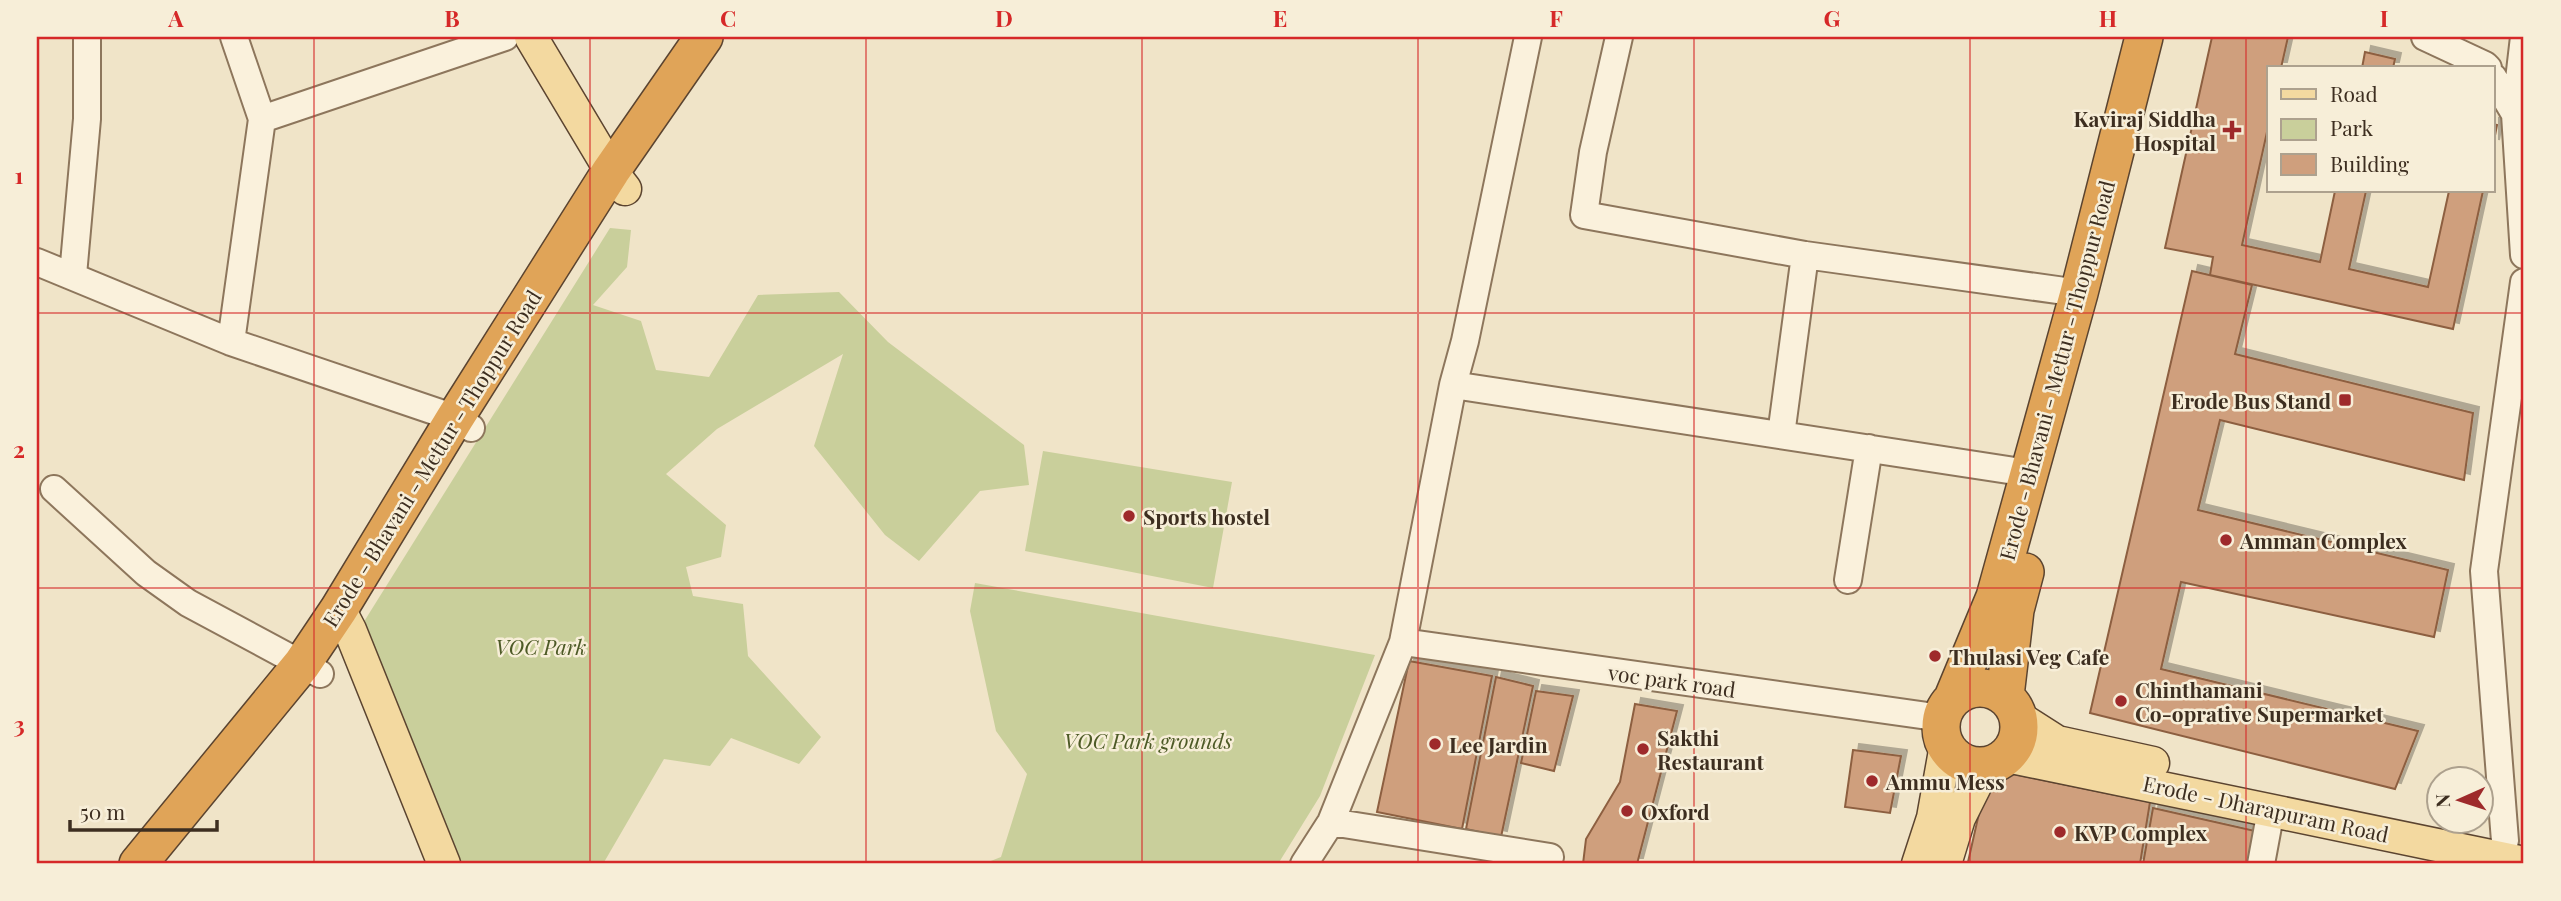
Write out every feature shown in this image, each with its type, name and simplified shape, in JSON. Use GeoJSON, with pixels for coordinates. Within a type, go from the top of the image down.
{"type":"FeatureCollection","features":[{"type":"Feature","properties":{"kind":"highway","name":"Erode - Bhavani - Mettur - Thoppur Road"},"geometry":{"type":"LineString","coordinates":[[165,864],[311,669],[344,619],[704,37]]}},
{"type":"Feature","properties":{"kind":"highway","name":"Erode - Bhavani - Mettur - Thoppur Road"},"geometry":{"type":"LineString","coordinates":[[618,180],[724,37]]}},
{"type":"Feature","properties":{"kind":"highway","name":"Erode - Bhavani - Mettur - Thoppur Road"},"geometry":{"type":"LineString","coordinates":[[1947,721],[1995,597],[2079,293],[2144,37]]}},
{"type":"Feature","properties":{"kind":"highway","name":"Erode - Bhavani - Mettur - Thoppur Road"},"geometry":{"type":"LineString","coordinates":[[1996,761],[2017,738],[2020,725],[2011,706],[2015,611],[2168,37]]}},
{"type":"Feature","properties":{"kind":"highway","name":"Erode - Bhavani - Mettur - Thoppur Road"},"geometry":{"type":"LineString","coordinates":[[138,864],[311,669]]}},
{"type":"Feature","properties":{"kind":"highway"},"geometry":{"type":"LineString","coordinates":[[1996,761],[1966,764],[1951,753],[1947,721],[1973,688],[1995,690],[2011,706]]}},
{"type":"Feature","properties":{"kind":"main road"},"geometry":{"type":"LineString","coordinates":[[531,37],[618,180]]}},
{"type":"Feature","properties":{"kind":"main road"},"geometry":{"type":"LineString","coordinates":[[344,619],[444,864]]}},
{"type":"Feature","properties":{"kind":"main road","name":"Erode - Dharapuram Road"},"geometry":{"type":"LineString","coordinates":[[2011,706],[2057,742],[2518,849]]}},
{"type":"Feature","properties":{"kind":"main road"},"geometry":{"type":"LineString","coordinates":[[1918,864],[1933,818],[1947,721]]}},
{"type":"Feature","properties":{"kind":"main road"},"geometry":{"type":"LineString","coordinates":[[1945,864],[1959,818],[1996,761]]}},
{"type":"Feature","properties":{"kind":"main road","name":"Erode - Dharapuram Road"},"geometry":{"type":"LineString","coordinates":[[1996,761],[2271,810],[2518,849]]}},
{"type":"Feature","properties":{"kind":"street"},"geometry":{"type":"LineString","coordinates":[[74,275],[87,119],[87,37]]}},
{"type":"Feature","properties":{"kind":"street"},"geometry":{"type":"LineString","coordinates":[[231,342],[262,119],[234,37]]}},
{"type":"Feature","properties":{"kind":"street"},"geometry":{"type":"LineString","coordinates":[[262,119],[505,37]]}},
{"type":"Feature","properties":{"kind":"street"},"geometry":{"type":"LineString","coordinates":[[1304,864],[1331,822],[1403,642],[1453,385],[1465,341],[1528,37]]}},
{"type":"Feature","properties":{"kind":"street"},"geometry":{"type":"LineString","coordinates":[[1619,37],[1593,152],[1584,215],[1805,254],[2079,293]]}},
{"type":"Feature","properties":{"kind":"street"},"geometry":{"type":"LineString","coordinates":[[2425,37],[2486,66]]}},
{"type":"Feature","properties":{"kind":"street"},"geometry":{"type":"LineString","coordinates":[[2524,37],[2515,114],[2524,256]]}},
{"type":"Feature","properties":{"kind":"street"},"geometry":{"type":"LineString","coordinates":[[2494,79],[2515,114]]}},
{"type":"Feature","properties":{"kind":"street"},"geometry":{"type":"LineString","coordinates":[[1782,435],[1805,254]]}},
{"type":"Feature","properties":{"kind":"street"},"geometry":{"type":"LineString","coordinates":[[37,262],[231,342],[463,423]]}},
{"type":"Feature","properties":{"kind":"street"},"geometry":{"type":"LineString","coordinates":[[2518,849],[2484,572],[2524,282]]}},
{"type":"Feature","properties":{"kind":"street"},"geometry":{"type":"LineString","coordinates":[[1453,385],[2028,473]]}},
{"type":"Feature","properties":{"kind":"street"},"geometry":{"type":"LineString","coordinates":[[1848,580],[1870,448]]}},
{"type":"Feature","properties":{"kind":"street"},"geometry":{"type":"LineString","coordinates":[[54,489],[146,573],[188,603],[311,669]]}},
{"type":"Feature","properties":{"kind":"street","name":"voc park road"},"geometry":{"type":"LineString","coordinates":[[1403,642],[1947,721]]}},
{"type":"Feature","properties":{"kind":"street"},"geometry":{"type":"LineString","coordinates":[[2261,864],[2271,810]]}},
{"type":"Feature","properties":{"kind":"street"},"geometry":{"type":"LineString","coordinates":[[1331,822],[1550,857]]}},
{"type":"Feature","properties":{"kind":"green space","name":"VOC Park"},"geometry":{"type":"Polygon","coordinates":[[[610,228],[631,230],[627,267],[593,305],[641,321],[656,370],[709,377],[758,295],[839,292],[888,342],[1024,445],[1029,485],[980,491],[919,561],[885,535],[814,446],[843,354],[717,429],[666,474],[726,525],[721,557],[686,567],[693,596],[743,604],[748,656],[821,737],[799,764],[731,738],[710,766],[664,759],[603,864],[456,864],[360,628],[610,228]]]}},
{"type":"Feature","properties":{"kind":"green space","name":"Sports hostel"},"geometry":{"type":"Polygon","coordinates":[[[1043,451],[1232,482],[1213,588],[1025,551],[1043,451]]]}},
{"type":"Feature","properties":{"kind":"green space","name":"VOC Park grounds"},"geometry":{"type":"Polygon","coordinates":[[[975,583],[1375,655],[1320,796],[1278,864],[983,864],[1001,857],[1027,774],[996,731],[970,611],[975,583]]]}},
{"type":"Feature","properties":{"kind":"building"},"geometry":{"type":"Polygon","coordinates":[[[2212,37],[2288,37],[2281,66],[2267,66],[2267,132],[2242,245],[2320,262],[2335,192],[2366,192],[2349,269],[2428,287],[2449,192],[2483,192],[2453,329],[2210,275],[2213,257],[2165,248],[2212,37]]]}},
{"type":"Feature","properties":{"kind":"building"},"geometry":{"type":"Polygon","coordinates":[[[2365,52],[2395,59],[2393,66],[2362,66],[2365,52]]]}},
{"type":"Feature","properties":{"kind":"building","name":"Amman Complex"},"geometry":{"type":"Polygon","coordinates":[[[2192,271],[2252,285],[2235,354],[2473,413],[2464,480],[2220,420],[2198,510],[2448,570],[2434,637],[2181,582],[2161,669],[2418,731],[2395,789],[2090,713],[2192,271]]]}},
{"type":"Feature","properties":{"kind":"building","name":"Lee Jardin"},"geometry":{"type":"Polygon","coordinates":[[[1409,661],[1492,676],[1462,829],[1377,812],[1409,661]]]}},
{"type":"Feature","properties":{"kind":"building"},"geometry":{"type":"Polygon","coordinates":[[[1496,677],[1533,686],[1501,837],[1466,829],[1496,677]]]}},
{"type":"Feature","properties":{"kind":"building"},"geometry":{"type":"Polygon","coordinates":[[[1536,691],[1573,696],[1554,771],[1521,763],[1536,691]]]}},
{"type":"Feature","properties":{"kind":"building","name":"Oxford"},"geometry":{"type":"Polygon","coordinates":[[[1635,704],[1677,711],[1637,864],[1583,864],[1586,839],[1620,782],[1635,704]]]}},
{"type":"Feature","properties":{"kind":"building","name":"Ammu Mess"},"geometry":{"type":"Polygon","coordinates":[[[1853,750],[1901,756],[1890,813],[1845,807],[1853,750]]]}},
{"type":"Feature","properties":{"kind":"building","name":"KVP Complex"},"geometry":{"type":"Polygon","coordinates":[[[1989,769],[2150,802],[2140,864],[1968,862],[1989,769]]]}},
{"type":"Feature","properties":{"kind":"building"},"geometry":{"type":"Polygon","coordinates":[[[2153,808],[2255,831],[2248,864],[2143,864],[2153,808]]]}},
{"type":"Feature","properties":{"kind":"place","name":"Kaviraj Siddha Hospital"},"geometry":{"type":"Point","coordinates":[2232,130]}},
{"type":"Feature","properties":{"kind":"place","name":"Erode Bus Stand"},"geometry":{"type":"Point","coordinates":[2345,400]}},
{"type":"Feature","properties":{"kind":"place","name":"Sports hostel"},"geometry":{"type":"Point","coordinates":[1129,516]}},
{"type":"Feature","properties":{"kind":"place","name":"Amman Complex"},"geometry":{"type":"Point","coordinates":[2226,540]}},
{"type":"Feature","properties":{"kind":"place","name":"Thulasi Veg Cafe"},"geometry":{"type":"Point","coordinates":[1935,656]}},
{"type":"Feature","properties":{"kind":"place","name":"Chinthamani Co-oprative Supermarket"},"geometry":{"type":"Point","coordinates":[2121,701]}},
{"type":"Feature","properties":{"kind":"place","name":"Lee Jardin"},"geometry":{"type":"Point","coordinates":[1435,744]}},
{"type":"Feature","properties":{"kind":"place","name":"Sakthi Restaurant"},"geometry":{"type":"Point","coordinates":[1643,749]}},
{"type":"Feature","properties":{"kind":"place","name":"Ammu Mess"},"geometry":{"type":"Point","coordinates":[1872,781]}},
{"type":"Feature","properties":{"kind":"place","name":"Oxford"},"geometry":{"type":"Point","coordinates":[1627,811]}},
{"type":"Feature","properties":{"kind":"place","name":"KVP Complex"},"geometry":{"type":"Point","coordinates":[2060,832]}}]}
